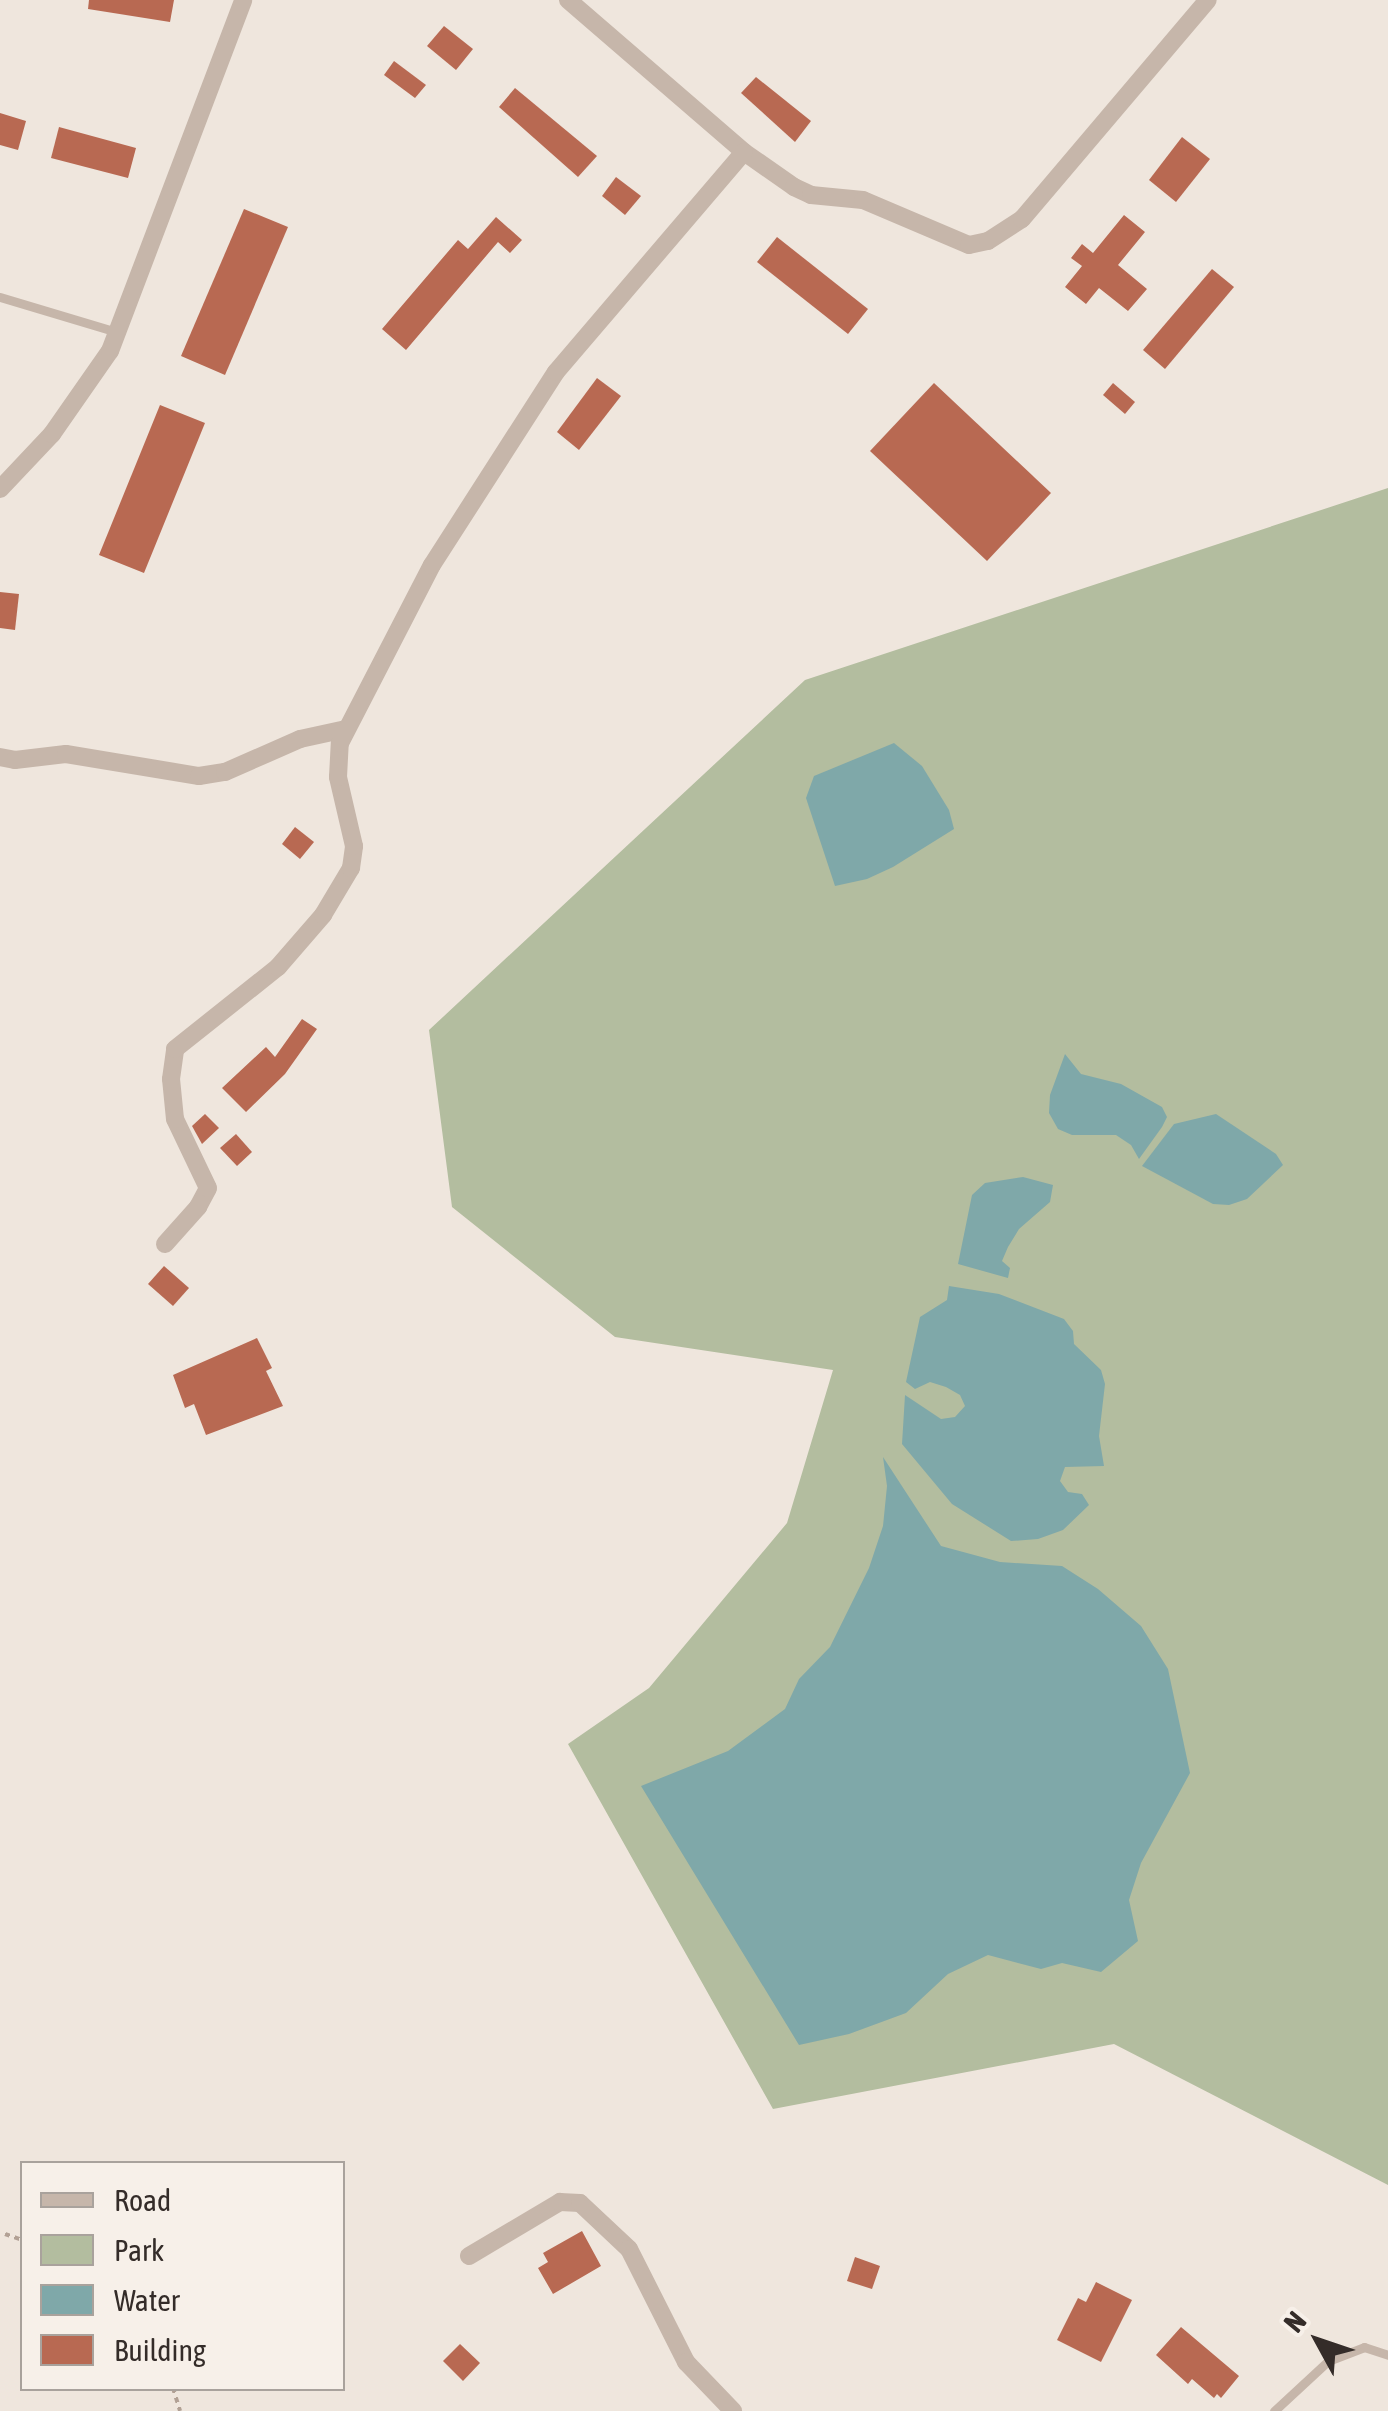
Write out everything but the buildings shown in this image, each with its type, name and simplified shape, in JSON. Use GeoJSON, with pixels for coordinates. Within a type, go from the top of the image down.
{"type":"FeatureCollection","features":[{"type":"Feature","properties":{"kind":"street"},"geometry":{"type":"LineString","coordinates":[[0,489],[52,434],[102,364],[118,332],[244,0]]}},
{"type":"Feature","properties":{"kind":"street"},"geometry":{"type":"LineString","coordinates":[[568,0],[744,152],[811,195],[863,200],[969,245],[988,241],[1022,220],[1208,0]]}},
{"type":"Feature","properties":{"kind":"street"},"geometry":{"type":"LineString","coordinates":[[165,1244],[198,1207],[208,1188],[176,1119],[171,1080],[175,1049],[278,966],[323,916],[351,868],[354,846],[338,776],[346,729],[432,565],[533,405],[569,356],[744,152]]}},
{"type":"Feature","properties":{"kind":"street"},"geometry":{"type":"LineString","coordinates":[[0,756],[10,760],[66,754],[199,776],[225,772],[300,739],[346,729]]}},
{"type":"Feature","properties":{"kind":"street"},"geometry":{"type":"LineString","coordinates":[[469,2256],[560,2202],[580,2203],[629,2249],[686,2362],[733,2411]]}},
{"type":"Feature","properties":{"kind":"lane"},"geometry":{"type":"LineString","coordinates":[[0,297],[118,332]]}},
{"type":"Feature","properties":{"kind":"lane"},"geometry":{"type":"LineString","coordinates":[[1274,2411],[1328,2361],[1364,2348],[1388,2355]]}},
{"type":"Feature","properties":{"kind":"path"},"geometry":{"type":"LineString","coordinates":[[5,2234],[20,2239]]}},
{"type":"Feature","properties":{"kind":"green space"},"geometry":{"type":"Polygon","coordinates":[[[1388,488],[1388,2185],[1114,2044],[773,2109],[568,1744],[649,1688],[787,1523],[833,1370],[615,1337],[452,1207],[429,1030],[805,680],[1388,488]]]}},
{"type":"Feature","properties":{"kind":"water"},"geometry":{"type":"Polygon","coordinates":[[[894,743],[922,766],[949,810],[954,829],[893,867],[867,879],[835,886],[806,798],[814,776],[894,743]]]}},
{"type":"Feature","properties":{"kind":"water"},"geometry":{"type":"Polygon","coordinates":[[[1065,1054],[1081,1074],[1121,1084],[1162,1107],[1167,1117],[1139,1159],[1131,1145],[1116,1135],[1072,1135],[1058,1129],[1049,1113],[1050,1095],[1065,1054]]]}},
{"type":"Feature","properties":{"kind":"water"},"geometry":{"type":"Polygon","coordinates":[[[1216,1114],[1276,1154],[1283,1165],[1247,1199],[1229,1205],[1213,1204],[1142,1166],[1174,1124],[1216,1114]]]}},
{"type":"Feature","properties":{"kind":"water"},"geometry":{"type":"Polygon","coordinates":[[[1023,1177],[1053,1185],[1050,1202],[1019,1229],[1008,1247],[1002,1261],[1010,1268],[1008,1278],[958,1264],[972,1195],[985,1183],[1023,1177]]]}},
{"type":"Feature","properties":{"kind":"water"},"geometry":{"type":"Polygon","coordinates":[[[949,1286],[999,1294],[1064,1319],[1073,1331],[1074,1344],[1101,1370],[1105,1384],[1099,1436],[1104,1466],[1065,1467],[1060,1481],[1068,1492],[1082,1494],[1089,1505],[1063,1530],[1038,1539],[1011,1541],[952,1504],[902,1444],[905,1395],[941,1419],[955,1417],[965,1406],[960,1395],[946,1387],[930,1382],[915,1389],[906,1382],[920,1317],[947,1300],[949,1286]]]}},
{"type":"Feature","properties":{"kind":"water"},"geometry":{"type":"Polygon","coordinates":[[[883,1457],[941,1546],[1000,1562],[1062,1566],[1098,1589],[1141,1626],[1168,1669],[1190,1773],[1141,1863],[1129,1900],[1138,1941],[1101,1972],[1062,1963],[1041,1969],[988,1955],[948,1974],[906,2013],[849,2034],[799,2045],[641,1786],[728,1751],[785,1709],[799,1679],[830,1647],[869,1568],[883,1526],[887,1486],[883,1457]]]}}]}
